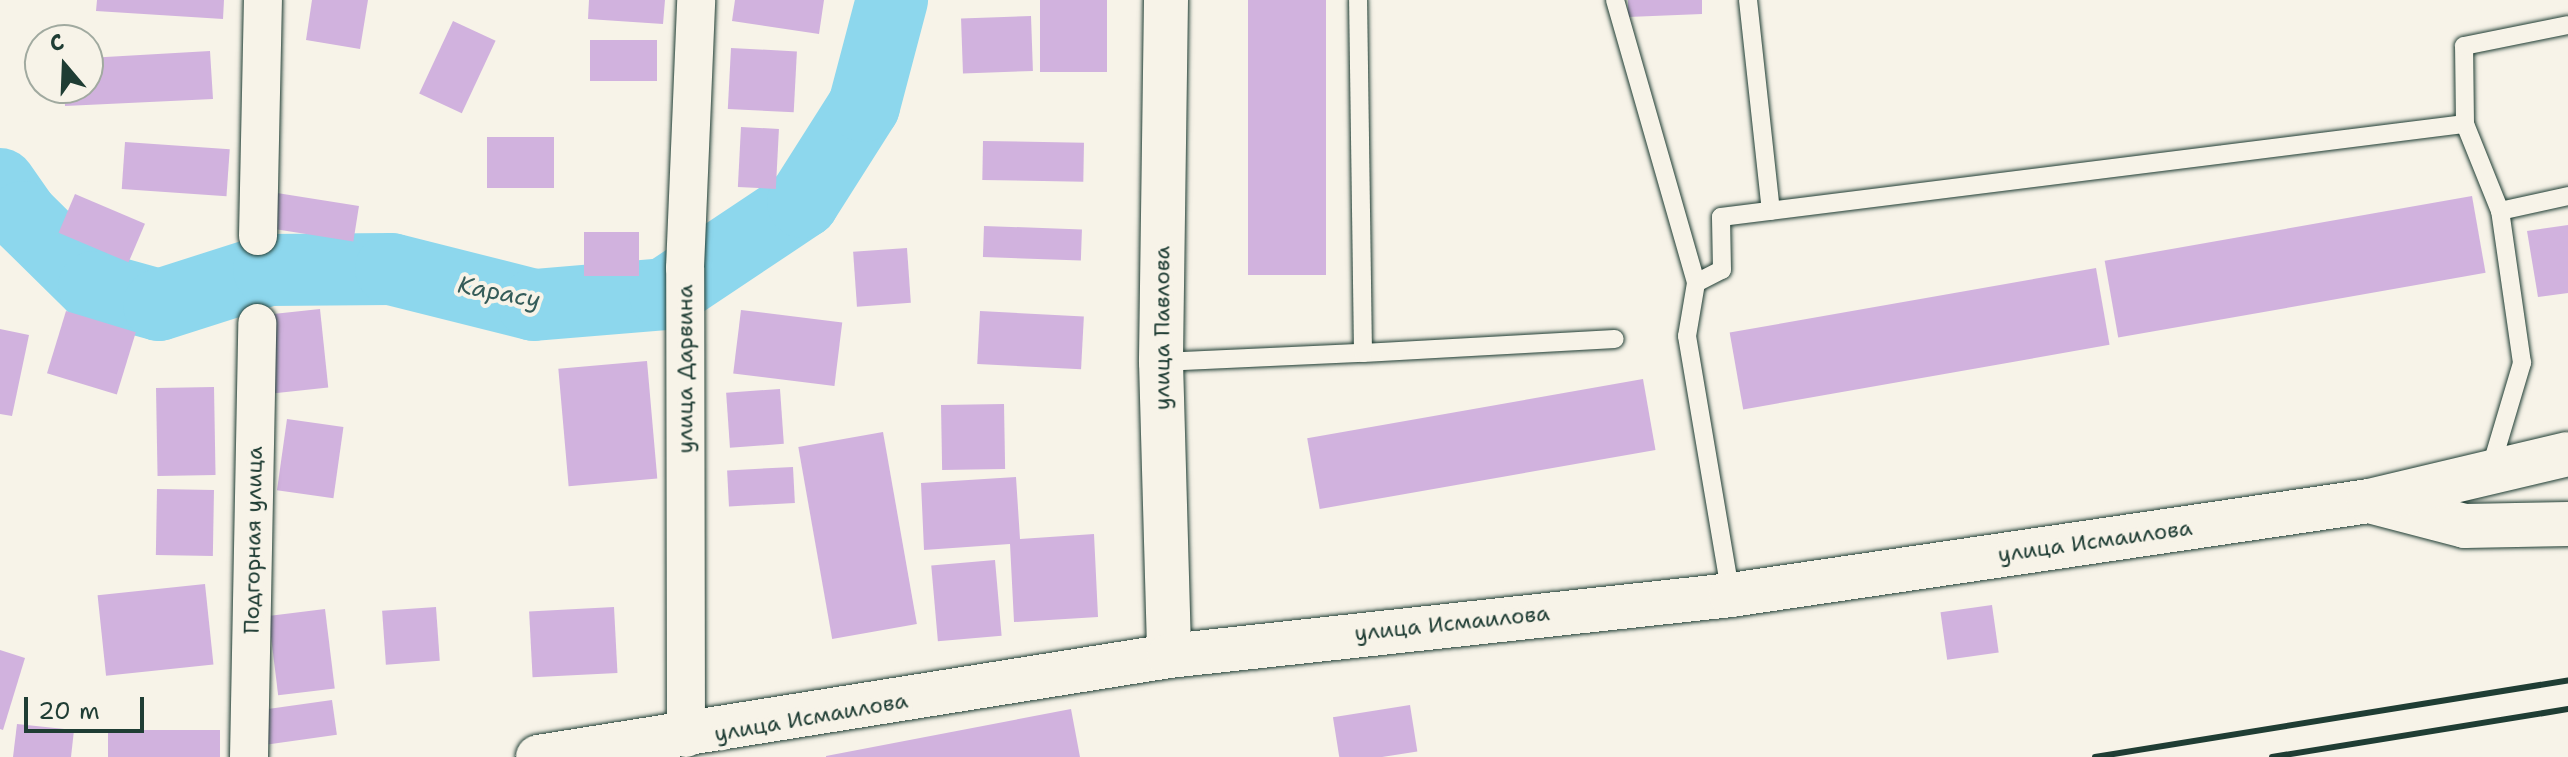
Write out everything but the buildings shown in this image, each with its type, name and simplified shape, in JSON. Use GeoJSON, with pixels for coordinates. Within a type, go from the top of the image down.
{"type":"FeatureCollection","features":[{"type":"Feature","properties":{"kind":"main road","name":"улица Павлова"},"geometry":{"type":"LineString","coordinates":[[1166,0],[1161,362],[1169,656]]}},
{"type":"Feature","properties":{"kind":"main road","name":"улица Исмаилова"},"geometry":{"type":"LineString","coordinates":[[538,757],[686,738],[1169,656],[1731,595],[2369,501],[2491,467],[2568,454]]}},
{"type":"Feature","properties":{"kind":"main road","name":"улица Исмаилова"},"geometry":{"type":"LineString","coordinates":[[2369,501],[2465,526],[2568,524]]}},
{"type":"Feature","properties":{"kind":"street"},"geometry":{"type":"LineString","coordinates":[[258,236],[263,0]]}},
{"type":"Feature","properties":{"kind":"street","name":"улица Дарвина"},"geometry":{"type":"LineString","coordinates":[[686,738],[685,268],[696,0]]}},
{"type":"Feature","properties":{"kind":"street","name":"Подгорная улица"},"geometry":{"type":"LineString","coordinates":[[249,757],[257,323]]}},
{"type":"Feature","properties":{"kind":"lane"},"geometry":{"type":"LineString","coordinates":[[1358,0],[1363,353]]}},
{"type":"Feature","properties":{"kind":"lane"},"geometry":{"type":"LineString","coordinates":[[1615,0],[1696,283],[1687,336],[1731,595]]}},
{"type":"Feature","properties":{"kind":"lane"},"geometry":{"type":"LineString","coordinates":[[1748,0],[1771,211]]}},
{"type":"Feature","properties":{"kind":"lane"},"geometry":{"type":"LineString","coordinates":[[2491,467],[2522,363],[2500,211],[2465,124],[2464,46],[2568,25]]}},
{"type":"Feature","properties":{"kind":"lane"},"geometry":{"type":"LineString","coordinates":[[1696,283],[1722,270],[1721,217],[2465,124]]}},
{"type":"Feature","properties":{"kind":"lane"},"geometry":{"type":"LineString","coordinates":[[2500,211],[2568,196]]}},
{"type":"Feature","properties":{"kind":"lane"},"geometry":{"type":"LineString","coordinates":[[1161,362],[1615,339]]}},
{"type":"Feature","properties":{"kind":"waterway","name":"Карасу"},"geometry":{"type":"LineString","coordinates":[[0,184],[23,217],[94,287],[159,305],[269,270],[391,269],[534,305],[665,294],[803,202],[864,106],[892,0]]}},
{"type":"Feature","properties":{"kind":"railway"},"geometry":{"type":"LineString","coordinates":[[2095,757],[2568,680]]}},
{"type":"Feature","properties":{"kind":"railway"},"geometry":{"type":"LineString","coordinates":[[2272,757],[2568,709]]}}]}
